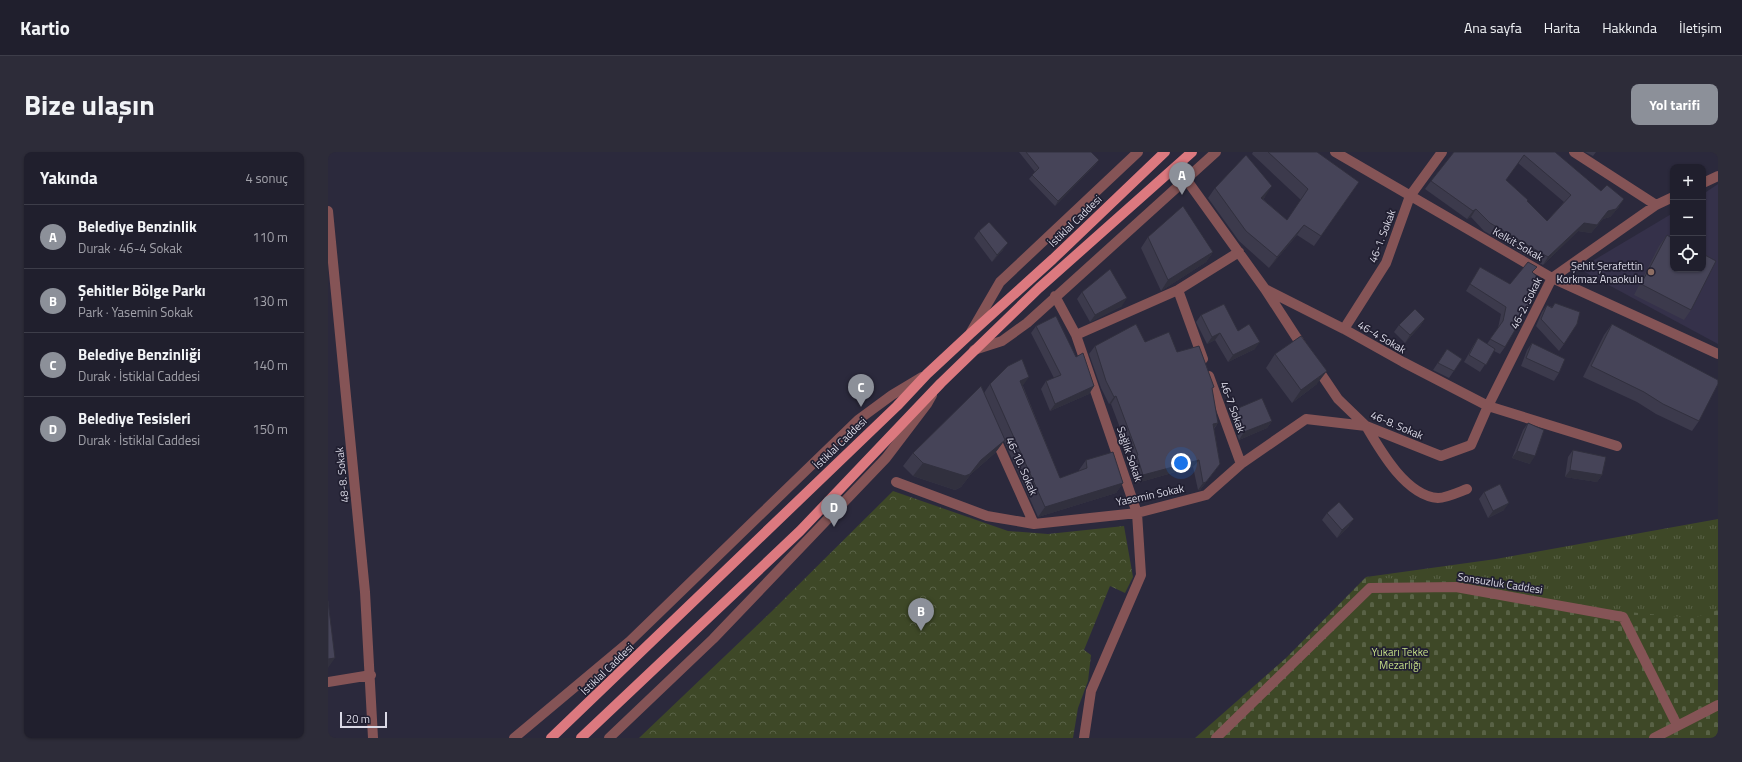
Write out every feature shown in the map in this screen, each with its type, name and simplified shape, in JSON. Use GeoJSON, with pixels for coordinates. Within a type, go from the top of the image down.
{"type":"FeatureCollection","features":[{"type":"Feature","properties":{"kind":"main road","name":"İstiklal Caddesi"},"geometry":{"type":"LineString","coordinates":[[551,738],[897,406],[927,374],[1053,259],[1165,152]]}},
{"type":"Feature","properties":{"kind":"main road"},"geometry":{"type":"LineString","coordinates":[[581,738],[800,531],[974,350],[1039,288],[1192,152]]}},
{"type":"Feature","properties":{"kind":"street"},"geometry":{"type":"LineString","coordinates":[[970,334],[1000,282],[1138,152]]}},
{"type":"Feature","properties":{"kind":"street"},"geometry":{"type":"LineString","coordinates":[[974,350],[1002,341],[1027,323],[1055,296],[1216,152]]}},
{"type":"Feature","properties":{"kind":"street","name":"Kelkit Sokak"},"geometry":{"type":"LineString","coordinates":[[1335,152],[1552,278],[1718,354]]}},
{"type":"Feature","properties":{"kind":"street","name":"46-1. Sokak"},"geometry":{"type":"LineString","coordinates":[[1344,329],[1386,263],[1410,196],[1442,152]]}},
{"type":"Feature","properties":{"kind":"street"},"geometry":{"type":"LineString","coordinates":[[1574,152],[1656,205]]}},
{"type":"Feature","properties":{"kind":"street"},"geometry":{"type":"LineString","coordinates":[[1706,182],[1718,176]]}},
{"type":"Feature","properties":{"kind":"street","name":"46-4 Sokak"},"geometry":{"type":"LineString","coordinates":[[1186,179],[1265,289],[1344,329],[1403,362],[1488,406],[1618,446]]}},
{"type":"Feature","properties":{"kind":"street","name":"46-2. Sokak"},"geometry":{"type":"LineString","coordinates":[[1488,406],[1552,278],[1656,205],[1670,198]]}},
{"type":"Feature","properties":{"kind":"street","name":"48-8. Sokak"},"geometry":{"type":"LineString","coordinates":[[328,211],[365,592],[373,738]]}},
{"type":"Feature","properties":{"kind":"street"},"geometry":{"type":"LineString","coordinates":[[1076,335],[1178,290],[1239,252]]}},
{"type":"Feature","properties":{"kind":"street","name":"46-8. Sokak"},"geometry":{"type":"LineString","coordinates":[[1265,289],[1338,399],[1366,426],[1441,456],[1471,445],[1488,406]]}},
{"type":"Feature","properties":{"kind":"street","name":"46-7 Sokak"},"geometry":{"type":"LineString","coordinates":[[1178,290],[1240,464]]}},
{"type":"Feature","properties":{"kind":"street","name":"Sağlık Sokak"},"geometry":{"type":"LineString","coordinates":[[1055,296],[1076,335],[1137,513],[1142,575],[1091,691],[1084,738]]}},
{"type":"Feature","properties":{"kind":"street"},"geometry":{"type":"LineString","coordinates":[[514,738],[630,641],[858,420],[927,374]]}},
{"type":"Feature","properties":{"kind":"street"},"geometry":{"type":"LineString","coordinates":[[609,738],[713,639],[886,458],[927,404],[936,388]]}},
{"type":"Feature","properties":{"kind":"street","name":"Yasemin Sokak"},"geometry":{"type":"LineString","coordinates":[[896,482],[987,516],[1034,524],[1137,513],[1206,495],[1240,464],[1306,419],[1366,426]]}},
{"type":"Feature","properties":{"kind":"street","name":"46-10. Sokak"},"geometry":{"type":"LineString","coordinates":[[990,425],[1034,524]]}},
{"type":"Feature","properties":{"kind":"street"},"geometry":{"type":"LineString","coordinates":[[1366,426],[1389,463],[1404,480],[1423,494],[1438,498],[1467,489]]}},
{"type":"Feature","properties":{"kind":"street","name":"Sonsuzluk Caddesi"},"geometry":{"type":"LineString","coordinates":[[1216,738],[1370,588],[1456,587],[1623,617],[1677,725]]}},
{"type":"Feature","properties":{"kind":"street"},"geometry":{"type":"LineString","coordinates":[[328,682],[370,675]]}},
{"type":"Feature","properties":{"kind":"street"},"geometry":{"type":"LineString","coordinates":[[1654,738],[1718,705]]}},
{"type":"Feature","properties":{"kind":"shaded area","name":"Şehit Şerafettin Korkmaz Anaokulu"},"geometry":{"type":"Polygon","coordinates":[[[1718,184],[1718,344],[1579,269],[1670,215],[1670,272],[1706,272],[1706,192],[1718,184]]]}},
{"type":"Feature","properties":{"kind":"green space"},"geometry":{"type":"Polygon","coordinates":[[[893,491],[1008,531],[1048,534],[1124,526],[1133,577],[1125,593],[1110,586],[1084,650],[1091,655],[1088,681],[1078,708],[1073,738],[639,738],[771,612],[893,491]]]}},
{"type":"Feature","properties":{"kind":"green space"},"geometry":{"type":"Polygon","coordinates":[[[1718,519],[1718,618],[1694,625],[1366,577],[1496,559],[1718,519]]]}},
{"type":"Feature","properties":{"kind":"green space","name":"Yukarı Tekke Mezarlığı"},"geometry":{"type":"Polygon","coordinates":[[[1366,577],[1455,582],[1617,611],[1693,618],[1718,610],[1718,738],[1195,738],[1286,658],[1366,577]]]}},
{"type":"Feature","properties":{"kind":"building"},"geometry":{"type":"Polygon","coordinates":[[[1026,152],[1091,152],[1099,160],[1058,201],[1032,175],[1039,168],[1026,152]]]}},
{"type":"Feature","properties":{"kind":"building"},"geometry":{"type":"Polygon","coordinates":[[[1268,152],[1317,152],[1359,182],[1321,236],[1304,225],[1277,257],[1246,231],[1215,188],[1246,155],[1272,186],[1261,198],[1287,220],[1308,189],[1268,152]]]}},
{"type":"Feature","properties":{"kind":"building"},"geometry":{"type":"Polygon","coordinates":[[[1454,152],[1555,152],[1601,191],[1607,185],[1624,199],[1616,209],[1608,211],[1597,225],[1584,223],[1548,257],[1490,223],[1476,209],[1473,211],[1431,181],[1454,152]],[[1524,155],[1506,180],[1528,200],[1527,201],[1547,221],[1571,195],[1524,155]]]}},
{"type":"Feature","properties":{"kind":"building"},"geometry":{"type":"Polygon","coordinates":[[[1183,206],[1213,252],[1168,280],[1148,237],[1183,206]]]}},
{"type":"Feature","properties":{"kind":"building"},"geometry":{"type":"Polygon","coordinates":[[[989,222],[1008,243],[997,255],[979,231],[989,222]]]}},
{"type":"Feature","properties":{"kind":"building"},"geometry":{"type":"Polygon","coordinates":[[[1667,235],[1670,237],[1670,272],[1706,272],[1706,256],[1716,261],[1691,310],[1641,284],[1667,235]]]}},
{"type":"Feature","properties":{"kind":"building"},"geometry":{"type":"Polygon","coordinates":[[[1528,262],[1537,267],[1532,272],[1540,279],[1528,293],[1534,298],[1505,347],[1490,339],[1503,321],[1506,307],[1470,284],[1480,267],[1510,284],[1528,262]]]}},
{"type":"Feature","properties":{"kind":"building"},"geometry":{"type":"Polygon","coordinates":[[[1110,269],[1127,298],[1095,315],[1082,292],[1110,269]]]}},
{"type":"Feature","properties":{"kind":"building"},"geometry":{"type":"Polygon","coordinates":[[[1555,303],[1580,312],[1577,324],[1564,344],[1541,319],[1547,305],[1552,308],[1555,303]]]}},
{"type":"Feature","properties":{"kind":"building"},"geometry":{"type":"Polygon","coordinates":[[[1224,304],[1238,331],[1249,324],[1260,342],[1233,355],[1220,333],[1212,337],[1201,315],[1224,304]]]}},
{"type":"Feature","properties":{"kind":"building"},"geometry":{"type":"Polygon","coordinates":[[[1415,309],[1425,319],[1410,335],[1399,325],[1415,309]]]}},
{"type":"Feature","properties":{"kind":"building"},"geometry":{"type":"Polygon","coordinates":[[[1056,316],[1076,357],[1083,353],[1094,386],[1055,404],[1046,381],[1061,375],[1036,326],[1056,316]]]}},
{"type":"Feature","properties":{"kind":"building"},"geometry":{"type":"Polygon","coordinates":[[[1136,324],[1145,342],[1169,332],[1177,352],[1199,346],[1214,387],[1212,388],[1218,423],[1213,424],[1220,464],[1206,482],[1203,483],[1199,460],[1143,475],[1137,456],[1138,455],[1116,396],[1114,397],[1106,381],[1095,346],[1136,324]]]}},
{"type":"Feature","properties":{"kind":"building"},"geometry":{"type":"Polygon","coordinates":[[[1612,324],[1718,380],[1718,384],[1699,421],[1591,366],[1612,324]]]}},
{"type":"Feature","properties":{"kind":"building"},"geometry":{"type":"Polygon","coordinates":[[[1301,336],[1327,371],[1301,390],[1275,354],[1301,336]]]}},
{"type":"Feature","properties":{"kind":"building"},"geometry":{"type":"Polygon","coordinates":[[[1478,338],[1495,349],[1486,365],[1469,355],[1478,338]]]}},
{"type":"Feature","properties":{"kind":"building"},"geometry":{"type":"Polygon","coordinates":[[[1532,343],[1565,359],[1559,373],[1526,358],[1532,343]]]}},
{"type":"Feature","properties":{"kind":"building"},"geometry":{"type":"Polygon","coordinates":[[[1447,349],[1462,359],[1454,371],[1438,363],[1447,349]]]}},
{"type":"Feature","properties":{"kind":"building"},"geometry":{"type":"Polygon","coordinates":[[[1022,359],[1029,377],[1020,381],[1060,478],[1087,468],[1086,460],[1113,452],[1123,483],[1045,507],[990,384],[1008,366],[1022,359]]]}},
{"type":"Feature","properties":{"kind":"building"},"geometry":{"type":"Polygon","coordinates":[[[981,386],[1005,440],[981,460],[970,474],[965,476],[923,463],[913,453],[981,386]]]}},
{"type":"Feature","properties":{"kind":"building"},"geometry":{"type":"Polygon","coordinates":[[[1262,398],[1272,421],[1244,432],[1236,409],[1262,398]]]}},
{"type":"Feature","properties":{"kind":"building"},"geometry":{"type":"Polygon","coordinates":[[[1528,423],[1544,430],[1535,456],[1517,451],[1528,423]]]}},
{"type":"Feature","properties":{"kind":"building"},"geometry":{"type":"Polygon","coordinates":[[[1573,450],[1606,457],[1602,475],[1570,470],[1573,450]]]}},
{"type":"Feature","properties":{"kind":"building"},"geometry":{"type":"Polygon","coordinates":[[[1500,484],[1509,503],[1493,511],[1484,492],[1500,484]]]}},
{"type":"Feature","properties":{"kind":"building"},"geometry":{"type":"Polygon","coordinates":[[[1339,502],[1354,519],[1342,530],[1327,513],[1339,502]]]}},
{"type":"Feature","properties":{"kind":"building"},"geometry":{"type":"Polygon","coordinates":[[[328,601],[335,658],[328,659],[328,601]]]}},
{"type":"Feature","properties":{"kind":"place","name":"Belediye Benzinlik"},"geometry":{"type":"Point","coordinates":[1182,195]}},
{"type":"Feature","properties":{"kind":"place","name":"Şehit Şerafettin Korkmaz Anaokulu"},"geometry":{"type":"Point","coordinates":[1651,272]}},
{"type":"Feature","properties":{"kind":"place","name":"Belediye Benzinliği"},"geometry":{"type":"Point","coordinates":[861,407]}},
{"type":"Feature","properties":{"kind":"place","name":"Belediye Tesisleri"},"geometry":{"type":"Point","coordinates":[834,527]}},
{"type":"Feature","properties":{"kind":"place","name":"Şehitler Bölge Parkı"},"geometry":{"type":"Point","coordinates":[921,631]}}]}
